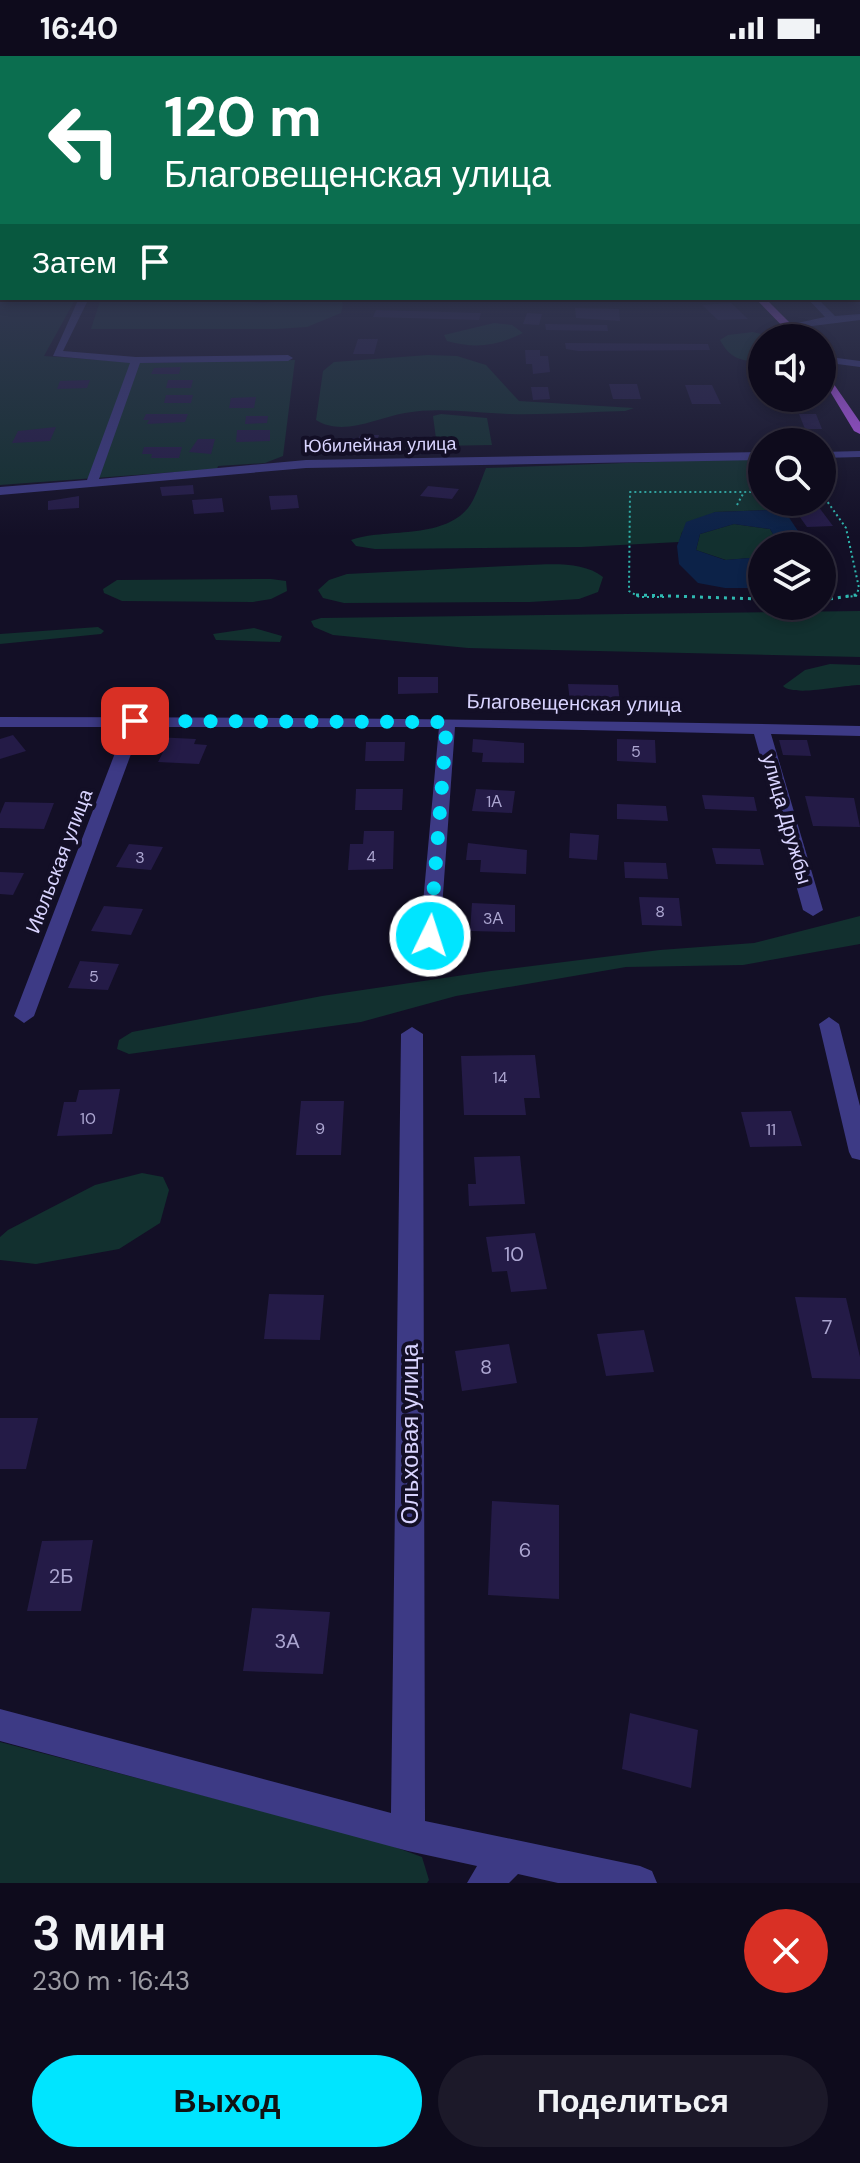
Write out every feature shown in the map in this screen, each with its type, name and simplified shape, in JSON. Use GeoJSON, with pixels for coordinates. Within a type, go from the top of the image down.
{"type":"FeatureCollection","features":[{"type":"Feature","properties":{"kind":"main road"},"geometry":{"type":"LineString","coordinates":[[836,399],[844,416],[860,431]]}},
{"type":"Feature","properties":{"kind":"street"},"geometry":{"type":"LineString","coordinates":[[92,482],[134,366]]}},
{"type":"Feature","properties":{"kind":"street"},"geometry":{"type":"LineString","coordinates":[[836,372],[860,372]]}},
{"type":"Feature","properties":{"kind":"street"},"geometry":{"type":"LineString","coordinates":[[836,455],[860,454]]}},
{"type":"Feature","properties":{"kind":"street","name":"Юбилейная улица"},"geometry":{"type":"LineString","coordinates":[[0,491],[306,464],[748,456]]}},
{"type":"Feature","properties":{"kind":"street"},"geometry":{"type":"LineString","coordinates":[[429,710],[860,722]]}},
{"type":"Feature","properties":{"kind":"street","name":"Июльская улица"},"geometry":{"type":"LineString","coordinates":[[24,1016],[135,721]]}},
{"type":"Feature","properties":{"kind":"street","name":"Благовещенская улица"},"geometry":{"type":"LineString","coordinates":[[0,722],[447,722],[860,731]]}},
{"type":"Feature","properties":{"kind":"street"},"geometry":{"type":"LineString","coordinates":[[430,936],[447,722]]}},
{"type":"Feature","properties":{"kind":"street","name":"улица Дружбы"},"geometry":{"type":"LineString","coordinates":[[761,728],[813,910]]}},
{"type":"Feature","properties":{"kind":"street"},"geometry":{"type":"LineString","coordinates":[[829,1024],[860,1152]]}},
{"type":"Feature","properties":{"kind":"street","name":"Ольховая улица"},"geometry":{"type":"LineString","coordinates":[[408,1834],[412,1034]]}},
{"type":"Feature","properties":{"kind":"street"},"geometry":{"type":"LineString","coordinates":[[0,1725],[408,1834],[640,1883]]}},
{"type":"Feature","properties":{"kind":"street"},"geometry":{"type":"LineString","coordinates":[[484,1883],[512,1856]]}},
{"type":"Feature","properties":{"kind":"path"},"geometry":{"type":"LineString","coordinates":[[748,492],[630,492],[629,591],[639,597],[748,599]]}},
{"type":"Feature","properties":{"kind":"path"},"geometry":{"type":"LineString","coordinates":[[737,505],[744,492]]}},
{"type":"Feature","properties":{"kind":"path"},"geometry":{"type":"LineString","coordinates":[[836,514],[846,528],[859,588],[856,596],[836,598]]}},
{"type":"Feature","properties":{"kind":"green space"},"geometry":{"type":"Polygon","coordinates":[[[0,366],[294,366],[283,456],[265,463],[218,466],[217,469],[0,485],[0,366]]]}},
{"type":"Feature","properties":{"kind":"green space"},"geometry":{"type":"Polygon","coordinates":[[[329,366],[487,366],[519,401],[634,408],[625,411],[538,414],[418,411],[360,425],[337,427],[316,420],[323,371],[329,366]]]}},
{"type":"Feature","properties":{"kind":"green space"},"geometry":{"type":"Polygon","coordinates":[[[433,416],[487,418],[492,445],[437,446],[433,416]]]}},
{"type":"Feature","properties":{"kind":"green space"},"geometry":{"type":"Polygon","coordinates":[[[748,459],[748,511],[715,512],[682,532],[679,542],[582,547],[375,549],[356,546],[351,540],[428,529],[457,518],[471,504],[486,468],[748,459]]]}},
{"type":"Feature","properties":{"kind":"green space"},"geometry":{"type":"Polygon","coordinates":[[[734,524],[770,529],[772,532],[748,532],[748,558],[726,560],[696,550],[700,534],[734,524]]]}},
{"type":"Feature","properties":{"kind":"green space"},"geometry":{"type":"Polygon","coordinates":[[[570,565],[593,571],[603,577],[598,592],[579,599],[530,602],[344,603],[323,598],[318,590],[329,580],[347,574],[570,565]]]}},
{"type":"Feature","properties":{"kind":"green space"},"geometry":{"type":"Polygon","coordinates":[[[117,580],[286,581],[287,591],[271,599],[253,602],[122,601],[104,593],[103,589],[117,580]]]}},
{"type":"Feature","properties":{"kind":"green space"},"geometry":{"type":"Polygon","coordinates":[[[836,611],[860,611],[860,657],[468,648],[333,635],[314,627],[311,621],[321,618],[748,612],[748,620],[836,620],[836,611]]]}},
{"type":"Feature","properties":{"kind":"green space"},"geometry":{"type":"Polygon","coordinates":[[[98,627],[104,631],[101,634],[0,644],[0,634],[98,627]]]}},
{"type":"Feature","properties":{"kind":"green space"},"geometry":{"type":"Polygon","coordinates":[[[254,628],[282,636],[280,642],[216,640],[213,634],[254,628]]]}},
{"type":"Feature","properties":{"kind":"green space"},"geometry":{"type":"Polygon","coordinates":[[[830,664],[860,665],[860,685],[807,691],[783,686],[805,670],[830,664]]]}},
{"type":"Feature","properties":{"kind":"green space"},"geometry":{"type":"Polygon","coordinates":[[[860,916],[860,944],[743,965],[626,967],[456,996],[361,1022],[129,1054],[117,1049],[119,1040],[132,1032],[322,996],[660,950],[754,943],[860,916]]]}},
{"type":"Feature","properties":{"kind":"green space"},"geometry":{"type":"Polygon","coordinates":[[[142,1173],[163,1177],[169,1190],[160,1223],[119,1249],[36,1264],[0,1260],[0,1237],[8,1230],[95,1185],[142,1173]]]}},
{"type":"Feature","properties":{"kind":"green space"},"geometry":{"type":"Polygon","coordinates":[[[0,1742],[384,1843],[422,1857],[429,1880],[427,1883],[0,1883],[0,1742]]]}},
{"type":"Feature","properties":{"kind":"water"},"geometry":{"type":"Polygon","coordinates":[[[748,511],[748,516],[788,516],[799,532],[772,532],[770,529],[734,524],[700,534],[696,550],[725,560],[748,558],[748,588],[698,583],[679,564],[677,546],[686,522],[715,512],[748,511]]]}},
{"type":"Feature","properties":{"kind":"building"},"geometry":{"type":"Polygon","coordinates":[[[532,366],[549,366],[550,372],[533,374],[532,366]]]}},
{"type":"Feature","properties":{"kind":"building"},"geometry":{"type":"Polygon","coordinates":[[[181,367],[179,374],[151,374],[154,368],[181,367]]]}},
{"type":"Feature","properties":{"kind":"building"},"geometry":{"type":"Polygon","coordinates":[[[90,380],[87,388],[57,389],[60,381],[90,380]]]}},
{"type":"Feature","properties":{"kind":"building"},"geometry":{"type":"Polygon","coordinates":[[[168,380],[193,380],[191,388],[166,388],[168,380]]]}},
{"type":"Feature","properties":{"kind":"building"},"geometry":{"type":"Polygon","coordinates":[[[609,384],[637,384],[641,399],[613,399],[609,384]]]}},
{"type":"Feature","properties":{"kind":"building"},"geometry":{"type":"Polygon","coordinates":[[[685,385],[712,385],[721,404],[692,404],[685,385]]]}},
{"type":"Feature","properties":{"kind":"building"},"geometry":{"type":"Polygon","coordinates":[[[531,387],[548,387],[550,399],[533,400],[531,387]]]}},
{"type":"Feature","properties":{"kind":"building"},"geometry":{"type":"Polygon","coordinates":[[[166,395],[193,395],[191,403],[164,403],[166,395]]]}},
{"type":"Feature","properties":{"kind":"building"},"geometry":{"type":"Polygon","coordinates":[[[256,397],[254,408],[229,408],[231,398],[256,397]]]}},
{"type":"Feature","properties":{"kind":"building"},"geometry":{"type":"Polygon","coordinates":[[[146,414],[188,414],[185,422],[147,424],[149,420],[143,420],[146,414]]]}},
{"type":"Feature","properties":{"kind":"building"},"geometry":{"type":"Polygon","coordinates":[[[799,414],[816,414],[822,428],[805,428],[799,414]]]}},
{"type":"Feature","properties":{"kind":"building"},"geometry":{"type":"Polygon","coordinates":[[[246,416],[268,416],[267,423],[245,424],[246,416]]]}},
{"type":"Feature","properties":{"kind":"building"},"geometry":{"type":"Polygon","coordinates":[[[56,427],[50,441],[12,443],[18,431],[56,427]]]}},
{"type":"Feature","properties":{"kind":"building"},"geometry":{"type":"Polygon","coordinates":[[[237,430],[270,430],[270,441],[236,442],[237,430]]]}},
{"type":"Feature","properties":{"kind":"building"},"geometry":{"type":"Polygon","coordinates":[[[360,435],[379,435],[375,449],[359,448],[361,442],[350,442],[351,438],[359,438],[360,435]]]}},
{"type":"Feature","properties":{"kind":"building"},"geometry":{"type":"Polygon","coordinates":[[[198,439],[215,439],[211,454],[189,452],[198,439]]]}},
{"type":"Feature","properties":{"kind":"building"},"geometry":{"type":"Polygon","coordinates":[[[144,447],[182,447],[179,458],[151,458],[152,454],[142,454],[144,447]]]}},
{"type":"Feature","properties":{"kind":"building"},"geometry":{"type":"Polygon","coordinates":[[[193,485],[194,494],[162,496],[160,487],[193,485]]]}},
{"type":"Feature","properties":{"kind":"building"},"geometry":{"type":"Polygon","coordinates":[[[428,486],[459,489],[452,499],[420,496],[428,486]]]}},
{"type":"Feature","properties":{"kind":"building"},"geometry":{"type":"Polygon","coordinates":[[[297,495],[299,508],[271,510],[269,496],[297,495]]]}},
{"type":"Feature","properties":{"kind":"building"},"geometry":{"type":"Polygon","coordinates":[[[79,496],[79,508],[48,510],[48,501],[79,496]]]}},
{"type":"Feature","properties":{"kind":"building"},"geometry":{"type":"Polygon","coordinates":[[[222,498],[224,512],[194,514],[192,500],[222,498]]]}},
{"type":"Feature","properties":{"kind":"building"},"geometry":{"type":"Polygon","coordinates":[[[799,516],[826,516],[833,526],[807,527],[799,516]]]}},
{"type":"Feature","properties":{"kind":"building"},"geometry":{"type":"Polygon","coordinates":[[[398,677],[438,677],[438,693],[398,694],[398,677]]]}},
{"type":"Feature","properties":{"kind":"building"},"geometry":{"type":"Polygon","coordinates":[[[568,684],[618,685],[620,704],[570,703],[568,684]]]}},
{"type":"Feature","properties":{"kind":"building"},"geometry":{"type":"Polygon","coordinates":[[[13,735],[26,751],[0,759],[0,739],[13,735]]]}},
{"type":"Feature","properties":{"kind":"building"},"geometry":{"type":"Polygon","coordinates":[[[155,737],[196,739],[194,744],[207,745],[199,764],[158,762],[163,752],[148,751],[155,737]]]}},
{"type":"Feature","properties":{"kind":"building"},"geometry":{"type":"Polygon","coordinates":[[[473,739],[524,743],[524,763],[482,762],[483,753],[472,752],[473,739]]]}},
{"type":"Feature","properties":{"kind":"building"},"geometry":{"type":"Polygon","coordinates":[[[617,739],[655,740],[656,763],[617,761],[617,739]]]}},
{"type":"Feature","properties":{"kind":"building"},"geometry":{"type":"Polygon","coordinates":[[[779,740],[807,740],[811,756],[783,755],[779,740]]]}},
{"type":"Feature","properties":{"kind":"building"},"geometry":{"type":"Polygon","coordinates":[[[366,742],[405,742],[404,761],[365,761],[366,742]]]}},
{"type":"Feature","properties":{"kind":"building"},"geometry":{"type":"Polygon","coordinates":[[[356,789],[403,789],[402,810],[355,810],[356,789]]]}},
{"type":"Feature","properties":{"kind":"building"},"geometry":{"type":"Polygon","coordinates":[[[476,789],[515,791],[512,813],[472,811],[476,789]]]}},
{"type":"Feature","properties":{"kind":"building"},"geometry":{"type":"Polygon","coordinates":[[[702,795],[754,797],[757,811],[705,809],[702,795]]]}},
{"type":"Feature","properties":{"kind":"building"},"geometry":{"type":"Polygon","coordinates":[[[805,796],[854,798],[860,827],[813,826],[805,796]]]}},
{"type":"Feature","properties":{"kind":"building"},"geometry":{"type":"Polygon","coordinates":[[[5,802],[54,803],[44,829],[0,828],[0,814],[5,802]]]}},
{"type":"Feature","properties":{"kind":"building"},"geometry":{"type":"Polygon","coordinates":[[[617,804],[666,806],[668,821],[617,819],[617,804]]]}},
{"type":"Feature","properties":{"kind":"building"},"geometry":{"type":"Polygon","coordinates":[[[364,831],[394,831],[393,869],[348,870],[350,844],[363,844],[364,831]]]}},
{"type":"Feature","properties":{"kind":"building"},"geometry":{"type":"Polygon","coordinates":[[[570,833],[599,835],[597,860],[569,858],[570,833]]]}},
{"type":"Feature","properties":{"kind":"building"},"geometry":{"type":"Polygon","coordinates":[[[468,843],[527,850],[526,874],[480,872],[481,860],[466,860],[468,843]]]}},
{"type":"Feature","properties":{"kind":"building"},"geometry":{"type":"Polygon","coordinates":[[[129,844],[163,847],[151,870],[116,867],[129,844]]]}},
{"type":"Feature","properties":{"kind":"building"},"geometry":{"type":"Polygon","coordinates":[[[712,848],[760,849],[764,865],[716,864],[712,848]]]}},
{"type":"Feature","properties":{"kind":"building"},"geometry":{"type":"Polygon","coordinates":[[[624,862],[666,863],[668,879],[625,878],[624,862]]]}},
{"type":"Feature","properties":{"kind":"building"},"geometry":{"type":"Polygon","coordinates":[[[0,872],[24,873],[13,895],[0,894],[0,872]]]}},
{"type":"Feature","properties":{"kind":"building"},"geometry":{"type":"Polygon","coordinates":[[[639,897],[679,898],[682,926],[642,925],[639,897]]]}},
{"type":"Feature","properties":{"kind":"building"},"geometry":{"type":"Polygon","coordinates":[[[472,903],[515,905],[515,932],[470,931],[472,903]]]}},
{"type":"Feature","properties":{"kind":"building"},"geometry":{"type":"Polygon","coordinates":[[[104,906],[143,909],[131,935],[91,931],[104,906]]]}},
{"type":"Feature","properties":{"kind":"building"},"geometry":{"type":"Polygon","coordinates":[[[80,961],[119,964],[108,990],[68,988],[80,961]]]}},
{"type":"Feature","properties":{"kind":"building"},"geometry":{"type":"Polygon","coordinates":[[[535,1055],[540,1098],[524,1098],[526,1115],[464,1115],[461,1056],[535,1055]]]}},
{"type":"Feature","properties":{"kind":"building"},"geometry":{"type":"Polygon","coordinates":[[[120,1089],[112,1134],[57,1136],[64,1102],[76,1102],[79,1090],[120,1089]]]}},
{"type":"Feature","properties":{"kind":"building"},"geometry":{"type":"Polygon","coordinates":[[[301,1101],[344,1101],[341,1155],[296,1155],[301,1101]]]}},
{"type":"Feature","properties":{"kind":"building"},"geometry":{"type":"Polygon","coordinates":[[[791,1111],[802,1146],[750,1147],[741,1112],[791,1111]]]}},
{"type":"Feature","properties":{"kind":"building"},"geometry":{"type":"Polygon","coordinates":[[[520,1156],[525,1204],[469,1206],[468,1184],[476,1184],[474,1157],[520,1156]]]}},
{"type":"Feature","properties":{"kind":"building"},"geometry":{"type":"Polygon","coordinates":[[[535,1233],[547,1289],[511,1292],[507,1271],[492,1272],[486,1237],[535,1233]]]}},
{"type":"Feature","properties":{"kind":"building"},"geometry":{"type":"Polygon","coordinates":[[[269,1294],[324,1295],[320,1340],[264,1339],[269,1294]]]}},
{"type":"Feature","properties":{"kind":"building"},"geometry":{"type":"Polygon","coordinates":[[[795,1297],[846,1298],[860,1357],[860,1379],[812,1378],[795,1297]]]}},
{"type":"Feature","properties":{"kind":"building"},"geometry":{"type":"Polygon","coordinates":[[[644,1330],[654,1372],[606,1376],[597,1334],[644,1330]]]}},
{"type":"Feature","properties":{"kind":"building"},"geometry":{"type":"Polygon","coordinates":[[[509,1344],[517,1383],[462,1391],[455,1351],[509,1344]]]}},
{"type":"Feature","properties":{"kind":"building"},"geometry":{"type":"Polygon","coordinates":[[[0,1418],[38,1418],[26,1469],[0,1469],[0,1418]]]}},
{"type":"Feature","properties":{"kind":"building"},"geometry":{"type":"Polygon","coordinates":[[[492,1501],[559,1505],[559,1599],[488,1595],[492,1501]]]}},
{"type":"Feature","properties":{"kind":"building"},"geometry":{"type":"Polygon","coordinates":[[[93,1540],[81,1611],[27,1611],[42,1541],[93,1540]]]}},
{"type":"Feature","properties":{"kind":"building"},"geometry":{"type":"Polygon","coordinates":[[[252,1608],[330,1612],[323,1674],[243,1671],[252,1608]]]}},
{"type":"Feature","properties":{"kind":"building"},"geometry":{"type":"Polygon","coordinates":[[[630,1713],[698,1730],[691,1788],[622,1769],[630,1713]]]}},
{"type":"Feature","properties":{"kind":"route"},"geometry":{"type":"LineString","coordinates":[[135,721],[447,722],[430,936]]}}]}
